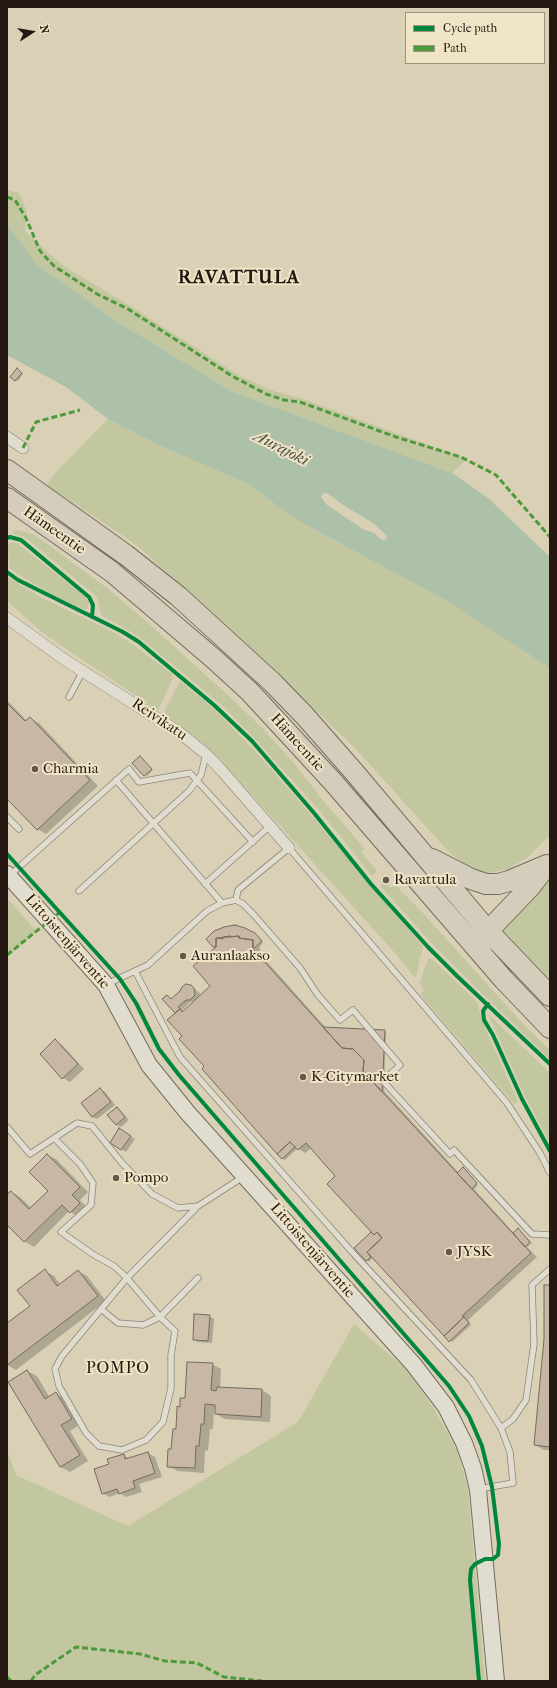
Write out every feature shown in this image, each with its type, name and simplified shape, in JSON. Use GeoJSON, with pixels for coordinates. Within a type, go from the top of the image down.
{"type":"FeatureCollection","features":[{"type":"Feature","properties":{"kind":"highway","name":"Hämeentie"},"geometry":{"type":"LineString","coordinates":[[10,490],[126,555],[172,591],[272,682],[305,716],[355,773],[488,931],[550,996]]}},
{"type":"Feature","properties":{"kind":"highway","name":"Hämeentie"},"geometry":{"type":"LineString","coordinates":[[10,490],[112,572],[214,659],[250,692],[333,782],[481,954],[550,1028]]}},
{"type":"Feature","properties":{"kind":"highway"},"geometry":{"type":"LineString","coordinates":[[426,856],[471,879],[486,884],[509,882],[549,863]]}},
{"type":"Feature","properties":{"kind":"highway"},"geometry":{"type":"LineString","coordinates":[[481,954],[483,943],[488,931],[530,887],[549,863]]}},
{"type":"Feature","properties":{"kind":"street"},"geometry":{"type":"LineString","coordinates":[[7,437],[23,448]]}},
{"type":"Feature","properties":{"kind":"street","name":"Reivikatu"},"geometry":{"type":"LineString","coordinates":[[7,618],[84,671],[180,733],[206,754],[289,848]]}},
{"type":"Feature","properties":{"kind":"street","name":"Littoistenjärventie"},"geometry":{"type":"LineString","coordinates":[[8,875],[106,985],[149,1065],[187,1112],[414,1365],[446,1407],[464,1443],[473,1468],[478,1490],[496,1681]]}},
{"type":"Feature","properties":{"kind":"lane"},"geometry":{"type":"LineString","coordinates":[[69,697],[84,671]]}},
{"type":"Feature","properties":{"kind":"lane"},"geometry":{"type":"LineString","coordinates":[[79,891],[189,791],[201,775],[206,754]]}},
{"type":"Feature","properties":{"kind":"lane"},"geometry":{"type":"LineString","coordinates":[[8,875],[129,770],[139,782],[190,773],[253,842]]}},
{"type":"Feature","properties":{"kind":"lane"},"geometry":{"type":"LineString","coordinates":[[116,780],[222,903]]}},
{"type":"Feature","properties":{"kind":"lane"},"geometry":{"type":"LineString","coordinates":[[7,817],[19,829]]}},
{"type":"Feature","properties":{"kind":"lane"},"geometry":{"type":"LineString","coordinates":[[205,884],[270,826]]}},
{"type":"Feature","properties":{"kind":"lane"},"geometry":{"type":"LineString","coordinates":[[236,900],[238,890],[289,848],[507,1103],[533,1141],[550,1173]]}},
{"type":"Feature","properties":{"kind":"lane"},"geometry":{"type":"LineString","coordinates":[[106,985],[148,965],[207,911],[222,903],[236,900],[243,904],[254,915],[295,963],[318,995],[340,1020],[353,1010],[400,1065],[383,1081],[445,1149],[450,1154],[454,1150],[532,1234],[550,1235]]}},
{"type":"Feature","properties":{"kind":"lane"},"geometry":{"type":"LineString","coordinates":[[135,972],[180,1057],[352,1252],[471,1380],[501,1428],[510,1452],[513,1483],[478,1490]]}},
{"type":"Feature","properties":{"kind":"lane"},"geometry":{"type":"LineString","coordinates":[[7,1127],[30,1154],[77,1123],[92,1126],[122,1162],[152,1194],[178,1208],[198,1206]]}},
{"type":"Feature","properties":{"kind":"lane"},"geometry":{"type":"LineString","coordinates":[[54,1138],[80,1164],[93,1182],[91,1204],[61,1232],[94,1255],[114,1266],[127,1278],[160,1317],[175,1331],[171,1355],[171,1388],[163,1422],[146,1440],[122,1450],[99,1446],[86,1433],[59,1386],[55,1369],[62,1356],[127,1278],[198,1206],[245,1176]]}},
{"type":"Feature","properties":{"kind":"lane"},"geometry":{"type":"LineString","coordinates":[[501,1428],[514,1419],[526,1400],[534,1344],[532,1285],[550,1269]]}},
{"type":"Feature","properties":{"kind":"lane"},"geometry":{"type":"LineString","coordinates":[[101,1309],[118,1323],[143,1325],[160,1317],[198,1278]]}},
{"type":"Feature","properties":{"kind":"shaded area"},"geometry":{"type":"Polygon","coordinates":[[[7,190],[19,193],[27,212],[25,231],[62,265],[132,307],[238,375],[273,391],[300,398],[467,459],[452,473],[233,392],[121,324],[38,266],[7,224],[7,190]]]}},
{"type":"Feature","properties":{"kind":"shaded area"},"geometry":{"type":"Polygon","coordinates":[[[108,419],[163,447],[246,483],[297,520],[447,601],[550,668],[550,835],[527,858],[508,869],[489,873],[471,869],[450,853],[353,746],[213,613],[135,544],[47,485],[55,473],[108,419]]]}},
{"type":"Feature","properties":{"kind":"shaded area"},"geometry":{"type":"Polygon","coordinates":[[[18,530],[32,534],[39,538],[107,588],[230,697],[264,730],[293,762],[325,803],[365,849],[361,852],[377,871],[372,876],[319,810],[224,707],[138,636],[101,615],[97,597],[25,537],[14,534],[12,531],[18,530]]]}},
{"type":"Feature","properties":{"kind":"shaded area"},"geometry":{"type":"Polygon","coordinates":[[[13,542],[18,544],[84,596],[89,603],[87,609],[83,609],[51,594],[10,569],[7,544],[13,542]]]}},
{"type":"Feature","properties":{"kind":"shaded area"},"geometry":{"type":"Polygon","coordinates":[[[7,577],[42,598],[113,632],[135,646],[172,674],[173,678],[159,708],[157,710],[43,633],[7,601],[7,577]]]}},
{"type":"Feature","properties":{"kind":"shaded area"},"geometry":{"type":"Polygon","coordinates":[[[180,681],[215,710],[256,752],[423,946],[415,978],[396,954],[224,764],[197,738],[165,715],[164,712],[180,681]]]}},
{"type":"Feature","properties":{"kind":"shaded area"},"geometry":{"type":"Polygon","coordinates":[[[550,878],[550,981],[501,929],[550,878]]]}},
{"type":"Feature","properties":{"kind":"shaded area"},"geometry":{"type":"Polygon","coordinates":[[[385,882],[390,888],[394,884],[421,911],[523,1024],[550,1050],[550,1060],[439,951],[380,886],[385,882]]]}},
{"type":"Feature","properties":{"kind":"shaded area"},"geometry":{"type":"Polygon","coordinates":[[[7,898],[37,932],[7,957],[7,898]]]}},
{"type":"Feature","properties":{"kind":"shaded area"},"geometry":{"type":"Polygon","coordinates":[[[431,958],[477,1002],[482,1021],[518,1102],[514,1104],[420,994],[424,991],[420,982],[428,959],[431,958]]]}},
{"type":"Feature","properties":{"kind":"shaded area"},"geometry":{"type":"Polygon","coordinates":[[[488,1014],[550,1073],[550,1144],[522,1090],[488,1014]]]}},
{"type":"Feature","properties":{"kind":"shaded area"},"geometry":{"type":"Polygon","coordinates":[[[354,1324],[405,1368],[433,1407],[457,1450],[468,1490],[485,1681],[7,1681],[7,1450],[16,1475],[128,1526],[298,1422],[354,1324]]]}},
{"type":"Feature","properties":{"kind":"water","name":"Aurajoki"},"geometry":{"type":"Polygon","coordinates":[[[7,224],[38,266],[121,324],[233,392],[452,473],[488,498],[550,557],[550,668],[447,601],[297,520],[246,483],[163,447],[108,419],[66,387],[7,355],[7,224]],[[327,493],[322,494],[321,497],[327,505],[363,529],[374,533],[382,540],[387,539],[386,535],[373,523],[343,505],[327,493]]]}},
{"type":"Feature","properties":{"kind":"building"},"geometry":{"type":"Polygon","coordinates":[[[17,368],[22,373],[15,381],[10,377],[17,368]]]}},
{"type":"Feature","properties":{"kind":"building"},"geometry":{"type":"Polygon","coordinates":[[[7,703],[25,721],[30,717],[90,780],[37,830],[7,799],[7,703]]]}},
{"type":"Feature","properties":{"kind":"building"},"geometry":{"type":"Polygon","coordinates":[[[140,756],[152,769],[144,776],[132,763],[140,756]]]}},
{"type":"Feature","properties":{"kind":"building"},"geometry":{"type":"Polygon","coordinates":[[[235,925],[255,933],[262,941],[253,949],[253,940],[239,938],[239,936],[216,938],[216,947],[213,947],[206,939],[214,931],[235,925]]]}},
{"type":"Feature","properties":{"kind":"building"},"geometry":{"type":"Polygon","coordinates":[[[239,936],[239,938],[253,940],[253,949],[342,1048],[353,1049],[364,1060],[363,1071],[531,1253],[462,1316],[464,1317],[444,1336],[367,1252],[382,1238],[377,1232],[374,1235],[327,1184],[335,1176],[306,1143],[298,1150],[290,1142],[277,1154],[202,1069],[204,1066],[179,1039],[182,1036],[167,1020],[180,1009],[182,1012],[210,986],[193,966],[216,947],[216,938],[223,939],[223,937],[239,936]]]}},
{"type":"Feature","properties":{"kind":"building"},"geometry":{"type":"Polygon","coordinates":[[[186,984],[191,985],[194,988],[195,995],[190,1000],[186,1000],[178,1007],[180,1009],[175,1013],[162,999],[167,995],[171,999],[186,984]]]}},
{"type":"Feature","properties":{"kind":"building"},"geometry":{"type":"Polygon","coordinates":[[[323,1027],[385,1030],[382,1092],[363,1071],[364,1060],[353,1049],[342,1048],[323,1027]]]}},
{"type":"Feature","properties":{"kind":"building"},"geometry":{"type":"Polygon","coordinates":[[[55,1039],[78,1064],[62,1079],[40,1054],[55,1039]]]}},
{"type":"Feature","properties":{"kind":"building"},"geometry":{"type":"Polygon","coordinates":[[[100,1088],[111,1102],[92,1117],[81,1103],[100,1088]]]}},
{"type":"Feature","properties":{"kind":"building"},"geometry":{"type":"Polygon","coordinates":[[[117,1107],[125,1117],[116,1125],[107,1115],[117,1107]]]}},
{"type":"Feature","properties":{"kind":"building"},"geometry":{"type":"Polygon","coordinates":[[[119,1128],[131,1136],[121,1150],[110,1143],[119,1128]]]}},
{"type":"Feature","properties":{"kind":"building"},"geometry":{"type":"Polygon","coordinates":[[[290,1142],[295,1147],[282,1159],[277,1154],[290,1142]]]}},
{"type":"Feature","properties":{"kind":"building"},"geometry":{"type":"Polygon","coordinates":[[[47,1154],[80,1187],[72,1195],[80,1203],[70,1213],[62,1205],[24,1242],[7,1225],[7,1194],[11,1191],[29,1209],[48,1191],[29,1172],[47,1154]]]}},
{"type":"Feature","properties":{"kind":"building"},"geometry":{"type":"Polygon","coordinates":[[[463,1167],[477,1183],[472,1189],[457,1173],[463,1167]]]}},
{"type":"Feature","properties":{"kind":"building"},"geometry":{"type":"Polygon","coordinates":[[[518,1228],[530,1242],[525,1247],[513,1233],[518,1228]]]}},
{"type":"Feature","properties":{"kind":"building"},"geometry":{"type":"Polygon","coordinates":[[[371,1232],[374,1235],[377,1232],[382,1238],[367,1252],[371,1257],[366,1261],[354,1248],[371,1232]]]}},
{"type":"Feature","properties":{"kind":"building"},"geometry":{"type":"Polygon","coordinates":[[[45,1269],[57,1286],[78,1270],[98,1296],[7,1365],[7,1323],[30,1306],[17,1290],[45,1269]]]}},
{"type":"Feature","properties":{"kind":"building"},"geometry":{"type":"Polygon","coordinates":[[[544,1285],[550,1285],[550,1447],[534,1445],[544,1339],[544,1285]]]}},
{"type":"Feature","properties":{"kind":"building"},"geometry":{"type":"Polygon","coordinates":[[[194,1314],[210,1315],[208,1341],[193,1340],[194,1314]]]}},
{"type":"Feature","properties":{"kind":"building"},"geometry":{"type":"Polygon","coordinates":[[[464,1317],[469,1323],[449,1342],[444,1336],[464,1317]]]}},
{"type":"Feature","properties":{"kind":"building"},"geometry":{"type":"Polygon","coordinates":[[[187,1362],[213,1363],[211,1390],[216,1391],[217,1387],[262,1389],[261,1417],[215,1414],[215,1405],[205,1404],[204,1424],[201,1424],[199,1446],[196,1446],[195,1468],[167,1467],[168,1449],[171,1449],[173,1429],[176,1429],[177,1406],[180,1407],[180,1398],[185,1398],[187,1362]]]}},
{"type":"Feature","properties":{"kind":"building"},"geometry":{"type":"Polygon","coordinates":[[[27,1370],[45,1399],[56,1392],[72,1419],[61,1425],[80,1455],[60,1467],[8,1382],[27,1370]]]}},
{"type":"Feature","properties":{"kind":"building"},"geometry":{"type":"Polygon","coordinates":[[[148,1452],[155,1473],[133,1481],[135,1488],[119,1494],[117,1489],[102,1494],[94,1469],[109,1464],[107,1459],[124,1454],[125,1459],[148,1452]]]}},
{"type":"Feature","properties":{"kind":"marked path"},"geometry":{"type":"LineString","coordinates":[[7,197],[15,200],[26,218],[40,251],[54,266],[97,294],[128,309],[232,376],[266,394],[284,400],[300,402],[396,437],[461,457],[496,475],[550,537]]}},
{"type":"Feature","properties":{"kind":"marked path"},"geometry":{"type":"LineString","coordinates":[[23,448],[36,422],[80,410]]}},
{"type":"Feature","properties":{"kind":"marked path"},"geometry":{"type":"LineString","coordinates":[[7,955],[60,912]]}},
{"type":"Feature","properties":{"kind":"marked path"},"geometry":{"type":"LineString","coordinates":[[31,1681],[35,1675],[76,1647],[140,1654],[165,1661],[197,1663],[224,1677],[262,1681]]}},
{"type":"Feature","properties":{"kind":"marked path"},"geometry":{"type":"LineString","coordinates":[[7,1677],[11,1681]]}},
{"type":"Feature","properties":{"kind":"cycle path"},"geometry":{"type":"LineString","coordinates":[[7,538],[10,537],[21,540],[89,597],[93,605],[92,617]]}},
{"type":"Feature","properties":{"kind":"cycle path"},"geometry":{"type":"LineString","coordinates":[[7,572],[18,580],[123,632],[139,642],[214,705],[252,741],[314,813],[371,884],[428,947],[550,1064]]}},
{"type":"Feature","properties":{"kind":"cycle path"},"geometry":{"type":"LineString","coordinates":[[7,854],[120,979],[136,1003],[159,1049],[179,1075],[449,1386],[469,1416],[482,1446],[492,1487],[499,1544],[498,1555],[493,1559],[485,1559],[475,1564],[471,1569],[470,1580],[479,1681]]}},
{"type":"Feature","properties":{"kind":"cycle path"},"geometry":{"type":"LineString","coordinates":[[488,1004],[483,1011],[484,1020],[493,1035],[522,1099],[550,1151]]}},
{"type":"Feature","properties":{"kind":"place","name":"Charmia"},"geometry":{"type":"Point","coordinates":[35,769]}},
{"type":"Feature","properties":{"kind":"place","name":"Ravattula"},"geometry":{"type":"Point","coordinates":[386,880]}},
{"type":"Feature","properties":{"kind":"place","name":"Auranlaakso"},"geometry":{"type":"Point","coordinates":[183,956]}},
{"type":"Feature","properties":{"kind":"place","name":"K-Citymarket"},"geometry":{"type":"Point","coordinates":[303,1077]}},
{"type":"Feature","properties":{"kind":"place","name":"Pompo"},"geometry":{"type":"Point","coordinates":[116,1178]}},
{"type":"Feature","properties":{"kind":"place","name":"JYSK"},"geometry":{"type":"Point","coordinates":[449,1252]}},
{"type":"Feature","properties":{"kind":"district","name":"RAVATTULA"},"geometry":{"type":"Point","coordinates":[239,278]}},
{"type":"Feature","properties":{"kind":"district","name":"POMPO"},"geometry":{"type":"Point","coordinates":[118,1369]}}]}
